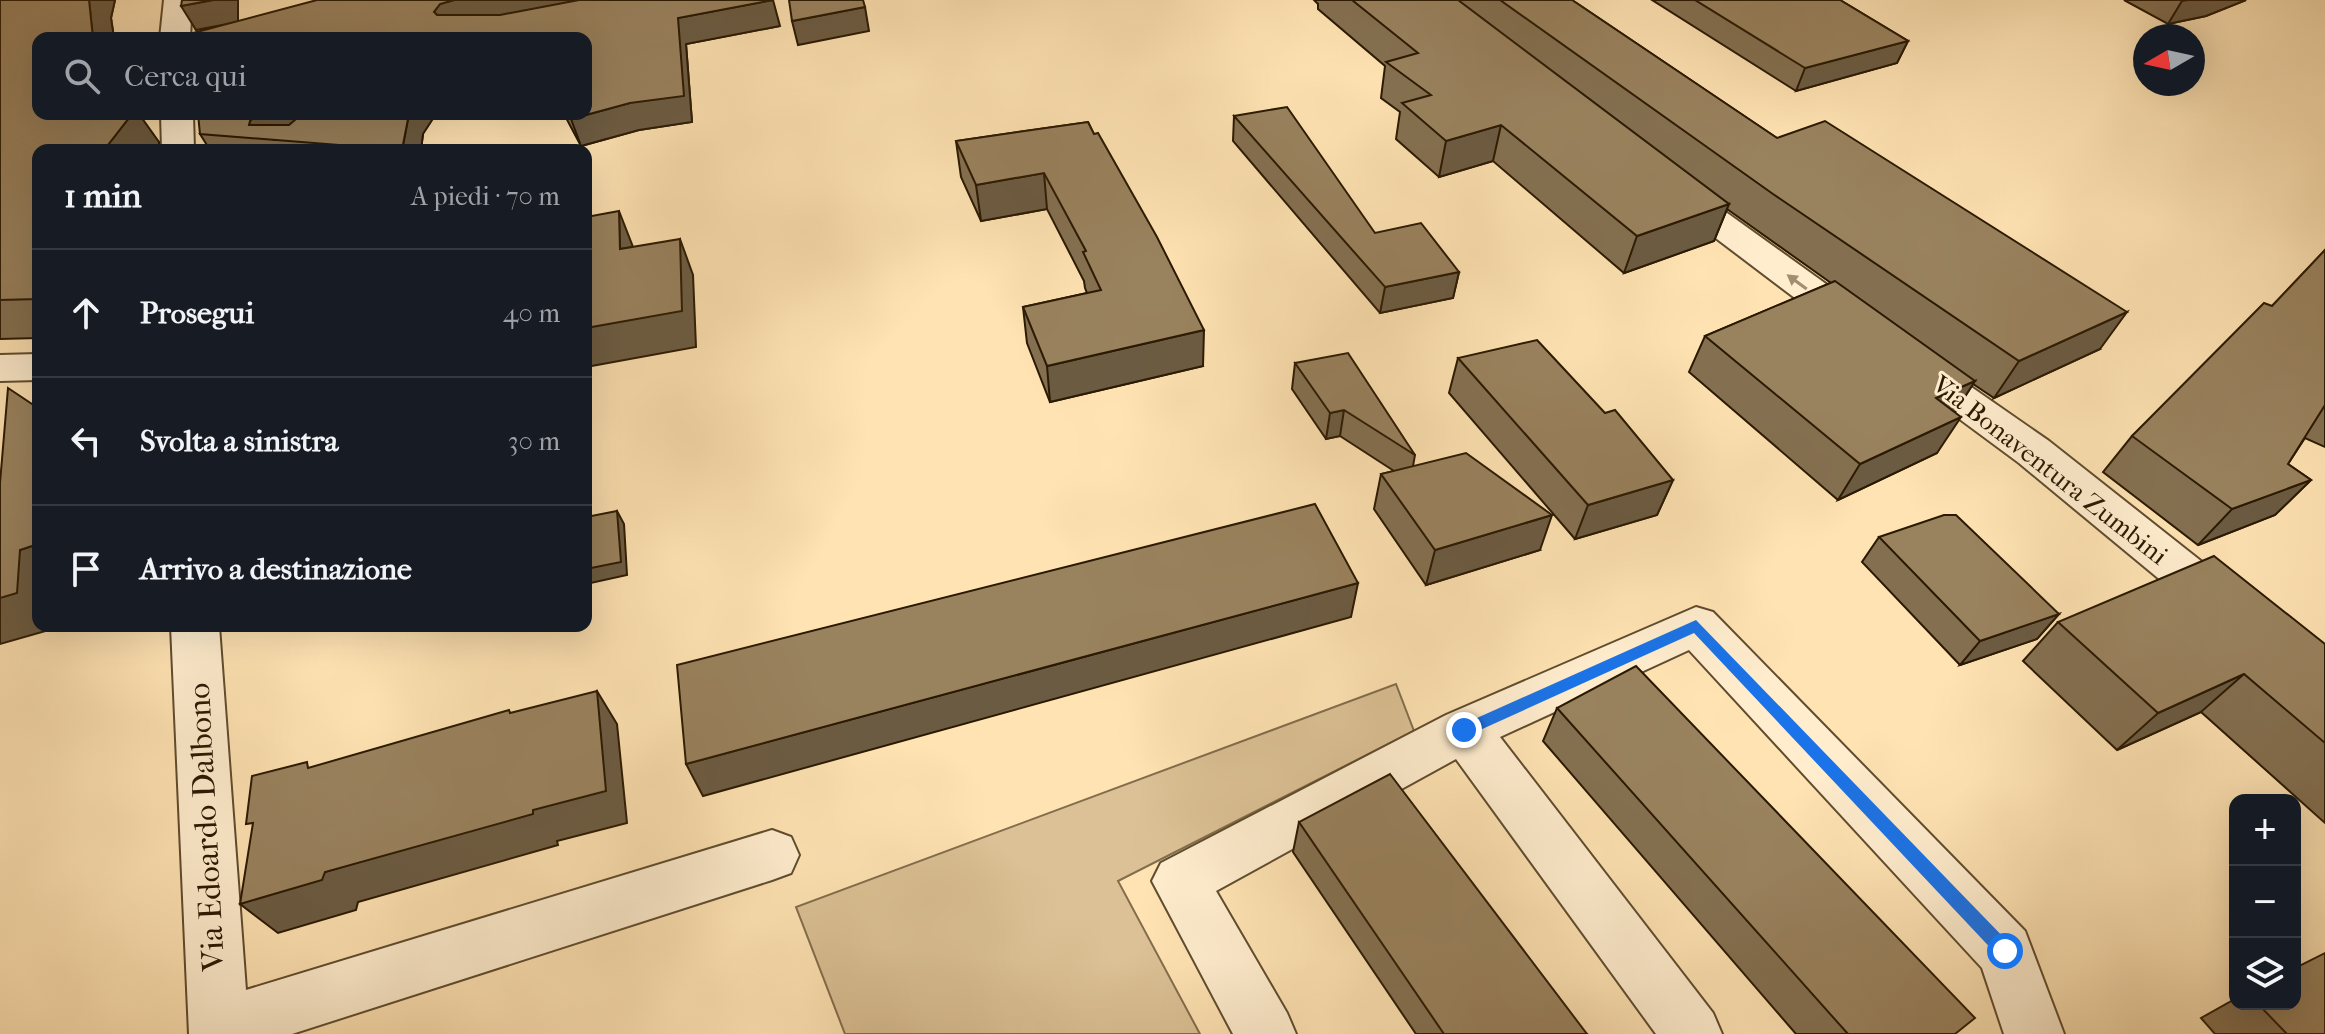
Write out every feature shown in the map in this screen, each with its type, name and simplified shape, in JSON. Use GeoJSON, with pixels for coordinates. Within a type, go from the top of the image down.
{"type":"FeatureCollection","features":[{"type":"Feature","properties":{"kind":"street"},"geometry":{"type":"LineString","coordinates":[[175,32],[178,0]]}},
{"type":"Feature","properties":{"kind":"street"},"geometry":{"type":"LineString","coordinates":[[177,120],[178,144]]}},
{"type":"Feature","properties":{"kind":"street","name":"Via Bonaventura Zumbini"},"geometry":{"type":"LineString","coordinates":[[1640,164],[2034,452],[2252,629]]}},
{"type":"Feature","properties":{"kind":"street"},"geometry":{"type":"LineString","coordinates":[[0,368],[32,367]]}},
{"type":"Feature","properties":{"kind":"street"},"geometry":{"type":"LineString","coordinates":[[1266,1034],[1180,881],[1464,730],[1696,626],[2005,951],[2034,1034]]}},
{"type":"Feature","properties":{"kind":"street","name":"Via Edoardo Dalbono"},"geometry":{"type":"LineString","coordinates":[[195,632],[218,1031]]}},
{"type":"Feature","properties":{"kind":"street"},"geometry":{"type":"LineString","coordinates":[[1464,730],[1692,1034]]}},
{"type":"Feature","properties":{"kind":"street"},"geometry":{"type":"LineString","coordinates":[[218,1031],[772,855]]}},
{"type":"Feature","properties":{"kind":"shaded area"},"geometry":{"type":"Polygon","coordinates":[[[1396,684],[1414,731],[1118,881],[1200,1034],[845,1034],[796,907],[1396,684]]]}},
{"type":"Feature","properties":{"kind":"building"},"geometry":{"type":"Polygon","coordinates":[[[0,0],[89,0],[92,32],[32,32],[32,120],[127,120],[109,144],[32,144],[32,299],[0,300],[0,0]]]}},
{"type":"Feature","properties":{"kind":"building"},"geometry":{"type":"Polygon","coordinates":[[[182,0],[213,0],[181,6],[182,0]]]}},
{"type":"Feature","properties":{"kind":"building"},"geometry":{"type":"Polygon","coordinates":[[[317,0],[454,0],[440,4],[434,12],[437,15],[500,15],[579,0],[773,0],[678,18],[684,96],[630,103],[592,113],[592,32],[197,32],[317,0]]]}},
{"type":"Feature","properties":{"kind":"building"},"geometry":{"type":"Polygon","coordinates":[[[789,0],[863,0],[865,7],[792,21],[789,0]]]}},
{"type":"Feature","properties":{"kind":"building"},"geometry":{"type":"Polygon","coordinates":[[[1352,0],[1458,0],[1729,204],[1637,236],[1501,125],[1446,141],[1402,103],[1431,95],[1386,62],[1418,53],[1352,0]]]}},
{"type":"Feature","properties":{"kind":"building"},"geometry":{"type":"Polygon","coordinates":[[[1500,0],[1572,0],[1777,138],[1825,121],[2127,312],[2019,361],[1773,194],[1500,0]]]}},
{"type":"Feature","properties":{"kind":"building"},"geometry":{"type":"Polygon","coordinates":[[[1695,0],[1840,0],[1908,41],[1805,68],[1695,0]]]}},
{"type":"Feature","properties":{"kind":"building"},"geometry":{"type":"Polygon","coordinates":[[[1287,107],[1375,233],[1421,223],[1459,272],[1385,287],[1234,116],[1287,107]]]}},
{"type":"Feature","properties":{"kind":"building"},"geometry":{"type":"Polygon","coordinates":[[[199,120],[251,120],[249,125],[289,125],[295,120],[408,120],[403,144],[326,144],[200,134],[199,120]]]}},
{"type":"Feature","properties":{"kind":"building"},"geometry":{"type":"Polygon","coordinates":[[[1088,122],[1094,134],[1098,133],[1157,237],[1204,330],[1047,366],[1023,307],[1101,290],[1083,252],[1086,251],[1044,173],[976,185],[956,141],[1088,122]]]}},
{"type":"Feature","properties":{"kind":"building"},"geometry":{"type":"Polygon","coordinates":[[[619,211],[620,249],[680,239],[682,311],[592,327],[592,216],[619,211]]]}},
{"type":"Feature","properties":{"kind":"building"},"geometry":{"type":"Polygon","coordinates":[[[2325,250],[2325,405],[2288,464],[2311,480],[2232,509],[2132,436],[2264,303],[2272,306],[2325,250]]]}},
{"type":"Feature","properties":{"kind":"building"},"geometry":{"type":"Polygon","coordinates":[[[1835,281],[1975,381],[1936,398],[1961,417],[1860,464],[1705,336],[1835,281]]]}},
{"type":"Feature","properties":{"kind":"building"},"geometry":{"type":"Polygon","coordinates":[[[1537,340],[1605,413],[1615,410],[1673,480],[1588,505],[1458,358],[1537,340]]]}},
{"type":"Feature","properties":{"kind":"building"},"geometry":{"type":"Polygon","coordinates":[[[1348,353],[1415,455],[1344,410],[1330,413],[1295,363],[1348,353]]]}},
{"type":"Feature","properties":{"kind":"building"},"geometry":{"type":"Polygon","coordinates":[[[8,388],[32,404],[32,546],[20,550],[17,593],[0,598],[0,483],[8,388]]]}},
{"type":"Feature","properties":{"kind":"building"},"geometry":{"type":"Polygon","coordinates":[[[1466,453],[1552,515],[1435,550],[1381,474],[1466,453]]]}},
{"type":"Feature","properties":{"kind":"building"},"geometry":{"type":"Polygon","coordinates":[[[1315,504],[1358,583],[686,764],[677,665],[1315,504]]]}},
{"type":"Feature","properties":{"kind":"building"},"geometry":{"type":"Polygon","coordinates":[[[617,511],[621,562],[592,568],[592,516],[617,511]]]}},
{"type":"Feature","properties":{"kind":"building"},"geometry":{"type":"Polygon","coordinates":[[[1944,515],[1956,515],[2059,614],[1980,641],[1879,537],[1944,515]]]}},
{"type":"Feature","properties":{"kind":"building"},"geometry":{"type":"Polygon","coordinates":[[[2214,556],[2325,644],[2325,743],[2244,674],[2158,713],[2058,622],[2214,556]]]}},
{"type":"Feature","properties":{"kind":"building"},"geometry":{"type":"Polygon","coordinates":[[[1636,666],[1975,1018],[1955,1034],[1848,1034],[1557,708],[1636,666]]]}},
{"type":"Feature","properties":{"kind":"building"},"geometry":{"type":"Polygon","coordinates":[[[597,691],[606,791],[325,872],[322,880],[240,904],[253,823],[246,824],[252,776],[307,762],[308,768],[509,710],[510,713],[597,691]]]}},
{"type":"Feature","properties":{"kind":"building"},"geometry":{"type":"Polygon","coordinates":[[[1390,774],[1587,1034],[1444,1034],[1299,822],[1390,774]]]}},
{"type":"Feature","properties":{"kind":"building"},"geometry":{"type":"Polygon","coordinates":[[[2325,953],[2325,1034],[2287,1034],[2264,1010],[2301,1010],[2301,965],[2325,953]]]}},
{"type":"Feature","properties":{"kind":"route"},"geometry":{"type":"LineString","coordinates":[[1464,730],[1696,626],[2005,951]]}}]}
